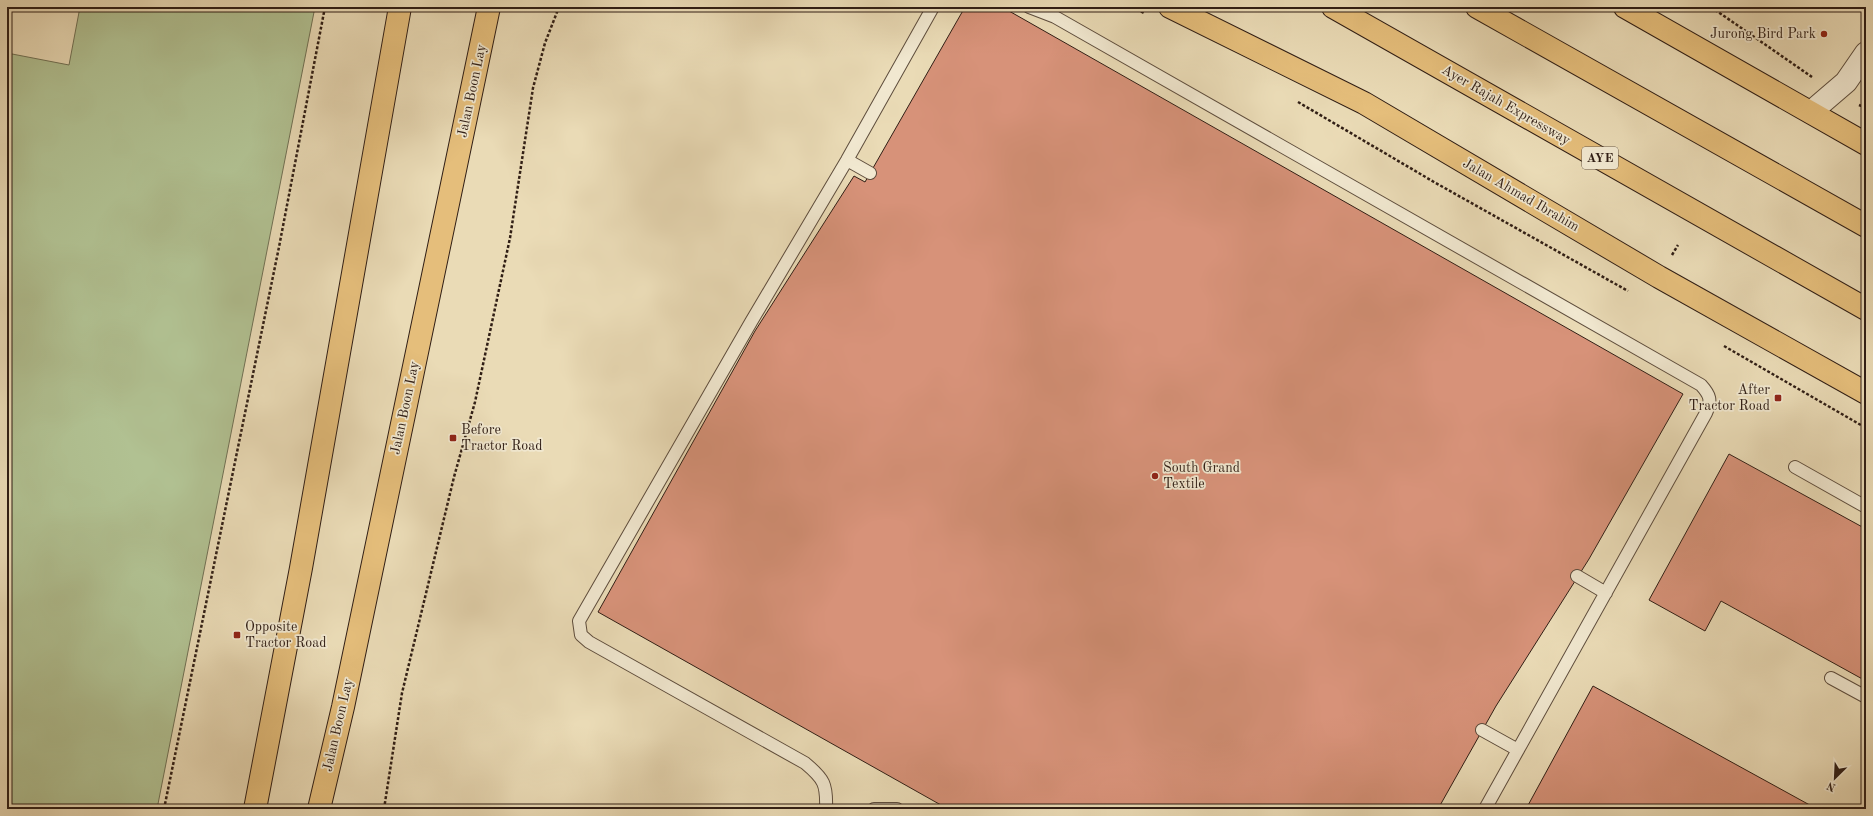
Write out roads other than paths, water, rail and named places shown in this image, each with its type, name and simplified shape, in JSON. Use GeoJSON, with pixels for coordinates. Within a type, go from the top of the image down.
{"type":"FeatureCollection","features":[{"type":"Feature","properties":{"kind":"main road"},"geometry":{"type":"LineString","coordinates":[[254,809],[301,568],[400,7]]}},
{"type":"Feature","properties":{"kind":"main road","name":"Jalan Boon Lay"},"geometry":{"type":"LineString","coordinates":[[322,807],[489,7]]}},
{"type":"Feature","properties":{"kind":"main road","name":"Ayer Rajah Expressway"},"geometry":{"type":"LineString","coordinates":[[1333,7],[1866,309]]}},
{"type":"Feature","properties":{"kind":"main road"},"geometry":{"type":"LineString","coordinates":[[1477,7],[1866,226]]}},
{"type":"Feature","properties":{"kind":"main road"},"geometry":{"type":"LineString","coordinates":[[1625,7],[1866,144]]}},
{"type":"Feature","properties":{"kind":"main road","name":"Jalan Ahmad Ibrahim"},"geometry":{"type":"LineString","coordinates":[[1160,12],[1364,102],[1659,277],[1866,393]]}},
{"type":"Feature","properties":{"kind":"street"},"geometry":{"type":"LineString","coordinates":[[1811,112],[1846,82],[1866,52]]}},
{"type":"Feature","properties":{"kind":"lane"},"geometry":{"type":"LineString","coordinates":[[826,809],[827,793],[824,782],[805,763],[589,642],[581,635],[579,621],[755,324],[934,7]]}},
{"type":"Feature","properties":{"kind":"lane"},"geometry":{"type":"LineString","coordinates":[[1029,7],[1055,17],[1701,385],[1709,394],[1711,400],[1706,413],[1485,809]]}},
{"type":"Feature","properties":{"kind":"lane"},"geometry":{"type":"LineString","coordinates":[[847,160],[870,173]]}},
{"type":"Feature","properties":{"kind":"lane"},"geometry":{"type":"LineString","coordinates":[[1795,467],[1866,507]]}},
{"type":"Feature","properties":{"kind":"lane"},"geometry":{"type":"LineString","coordinates":[[1577,576],[1606,593]]}},
{"type":"Feature","properties":{"kind":"lane"},"geometry":{"type":"LineString","coordinates":[[1831,678],[1866,697]]}},
{"type":"Feature","properties":{"kind":"lane"},"geometry":{"type":"LineString","coordinates":[[1482,730],[1518,750]]}},
{"type":"Feature","properties":{"kind":"lane"},"geometry":{"type":"LineString","coordinates":[[874,809],[897,809]]}},
{"type":"Feature","properties":{"kind":"place","name":"Jurong Bird Park"},"geometry":{"type":"Point","coordinates":[1824,34]}},
{"type":"Feature","properties":{"kind":"place","name":"After Tractor Road"},"geometry":{"type":"Point","coordinates":[1778,398]}},
{"type":"Feature","properties":{"kind":"place","name":"Before Tractor Road"},"geometry":{"type":"Point","coordinates":[453,438]}},
{"type":"Feature","properties":{"kind":"place","name":"South Grand Textile"},"geometry":{"type":"Point","coordinates":[1155,476]}},
{"type":"Feature","properties":{"kind":"place","name":"Opposite Tractor Road"},"geometry":{"type":"Point","coordinates":[237,635]}}]}
